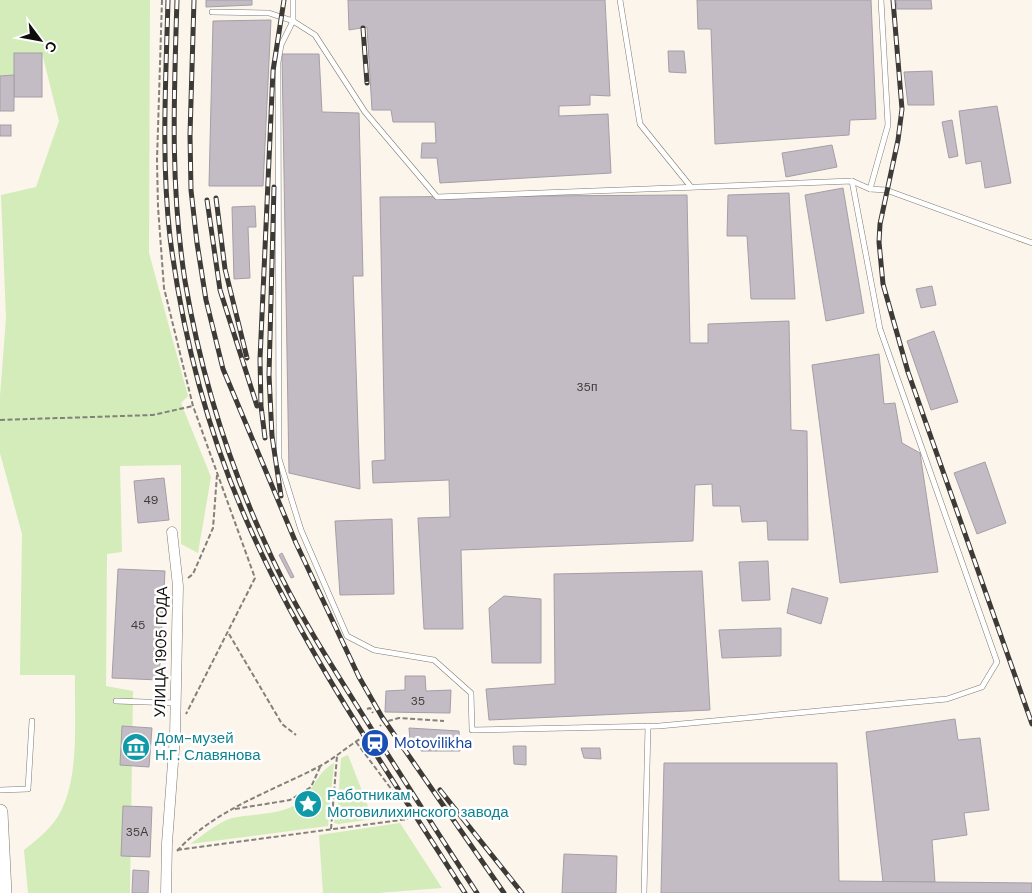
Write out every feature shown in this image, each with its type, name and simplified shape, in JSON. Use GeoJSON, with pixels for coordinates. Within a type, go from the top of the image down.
{"type":"FeatureCollection","features":[{"type":"Feature","properties":{"kind":"main road"},"geometry":{"type":"LineString","coordinates":[[0,812],[4,893]]}},
{"type":"Feature","properties":{"kind":"street","name":"УЛИЦА 1905 ГОДА"},"geometry":{"type":"LineString","coordinates":[[166,893],[167,843],[175,736],[178,586],[172,532]]}},
{"type":"Feature","properties":{"kind":"lane"},"geometry":{"type":"LineString","coordinates":[[293,0],[293,21],[281,45],[278,62],[279,459],[302,530],[347,636],[374,650],[434,660],[471,693],[472,730],[648,726],[947,699],[982,687],[997,662],[880,330],[852,181]]}},
{"type":"Feature","properties":{"kind":"lane"},"geometry":{"type":"LineString","coordinates":[[620,0],[640,124],[691,187]]}},
{"type":"Feature","properties":{"kind":"lane"},"geometry":{"type":"LineString","coordinates":[[870,189],[888,125],[881,0]]}},
{"type":"Feature","properties":{"kind":"lane"},"geometry":{"type":"LineString","coordinates":[[212,12],[269,13],[293,21],[319,40],[365,112],[437,196],[852,181],[870,189],[886,190],[1032,243]]}},
{"type":"Feature","properties":{"kind":"lane"},"geometry":{"type":"LineString","coordinates":[[116,701],[176,703]]}},
{"type":"Feature","properties":{"kind":"lane"},"geometry":{"type":"LineString","coordinates":[[0,790],[28,789],[32,721]]}},
{"type":"Feature","properties":{"kind":"lane"},"geometry":{"type":"LineString","coordinates":[[644,893],[648,726]]}},
{"type":"Feature","properties":{"kind":"path"},"geometry":{"type":"LineString","coordinates":[[162,0],[157,160],[164,288],[193,406],[255,578],[175,736]]}},
{"type":"Feature","properties":{"kind":"path"},"geometry":{"type":"LineString","coordinates":[[0,420],[153,415],[193,406]]}},
{"type":"Feature","properties":{"kind":"path"},"geometry":{"type":"LineString","coordinates":[[178,586],[193,574],[213,528],[217,473]]}},
{"type":"Feature","properties":{"kind":"path"},"geometry":{"type":"LineString","coordinates":[[228,634],[282,724],[296,734]]}},
{"type":"Feature","properties":{"kind":"path"},"geometry":{"type":"LineString","coordinates":[[367,709],[370,708],[374,713]]}},
{"type":"Feature","properties":{"kind":"path"},"geometry":{"type":"LineString","coordinates":[[388,721],[399,718],[444,721]]}},
{"type":"Feature","properties":{"kind":"path"},"geometry":{"type":"LineString","coordinates":[[360,739],[321,765],[231,810],[210,823],[177,850],[408,819]]}},
{"type":"Feature","properties":{"kind":"path"},"geometry":{"type":"LineString","coordinates":[[355,742],[395,794]]}},
{"type":"Feature","properties":{"kind":"path"},"geometry":{"type":"LineString","coordinates":[[331,829],[336,756]]}},
{"type":"Feature","properties":{"kind":"path"},"geometry":{"type":"LineString","coordinates":[[231,810],[290,800],[311,787],[321,765]]}},
{"type":"Feature","properties":{"kind":"green space"},"geometry":{"type":"Polygon","coordinates":[[[0,0],[150,0],[149,253],[188,396],[181,403],[211,477],[198,553],[181,544],[181,465],[120,466],[122,552],[107,554],[106,686],[133,691],[130,893],[28,893],[24,850],[45,832],[58,817],[67,796],[71,780],[75,744],[75,675],[20,675],[22,534],[0,453],[0,396],[6,318],[1,195],[36,187],[59,121],[42,53],[14,53],[14,75],[0,76],[0,0]]]}},
{"type":"Feature","properties":{"kind":"green space"},"geometry":{"type":"Polygon","coordinates":[[[348,755],[373,819],[339,824],[334,823],[338,802],[341,758],[348,755]]]}},
{"type":"Feature","properties":{"kind":"green space"},"geometry":{"type":"Polygon","coordinates":[[[334,763],[328,826],[190,844],[216,826],[232,818],[275,812],[297,804],[309,792],[322,773],[334,763]]]}},
{"type":"Feature","properties":{"kind":"green space"},"geometry":{"type":"Polygon","coordinates":[[[400,823],[442,888],[377,893],[323,893],[319,835],[400,823]]]}},
{"type":"Feature","properties":{"kind":"building"},"geometry":{"type":"Polygon","coordinates":[[[206,0],[252,0],[252,5],[206,7],[206,0]]]}},
{"type":"Feature","properties":{"kind":"building"},"geometry":{"type":"Polygon","coordinates":[[[348,0],[605,0],[610,96],[590,95],[590,105],[559,106],[559,116],[608,114],[611,173],[440,183],[437,158],[421,158],[422,143],[436,143],[435,122],[393,122],[391,110],[372,110],[367,27],[349,30],[348,0]]]}},
{"type":"Feature","properties":{"kind":"building"},"geometry":{"type":"Polygon","coordinates":[[[697,0],[871,0],[876,119],[850,120],[849,135],[715,144],[711,29],[698,29],[697,0]]]}},
{"type":"Feature","properties":{"kind":"building"},"geometry":{"type":"Polygon","coordinates":[[[896,0],[931,0],[932,9],[897,9],[896,0]]]}},
{"type":"Feature","properties":{"kind":"building"},"geometry":{"type":"Polygon","coordinates":[[[271,20],[263,186],[209,186],[213,21],[271,20]]]}},
{"type":"Feature","properties":{"kind":"building"},"geometry":{"type":"Polygon","coordinates":[[[668,51],[684,51],[686,73],[669,72],[668,51]]]}},
{"type":"Feature","properties":{"kind":"building"},"geometry":{"type":"Polygon","coordinates":[[[14,53],[42,53],[42,97],[14,97],[14,53]]]}},
{"type":"Feature","properties":{"kind":"building"},"geometry":{"type":"Polygon","coordinates":[[[282,54],[319,54],[322,112],[359,113],[363,276],[353,276],[360,489],[289,473],[282,54]]]}},
{"type":"Feature","properties":{"kind":"building"},"geometry":{"type":"Polygon","coordinates":[[[932,71],[934,105],[908,105],[904,72],[932,71]]]}},
{"type":"Feature","properties":{"kind":"building"},"geometry":{"type":"Polygon","coordinates":[[[14,75],[14,111],[0,111],[0,76],[14,75]]]}},
{"type":"Feature","properties":{"kind":"building"},"geometry":{"type":"Polygon","coordinates":[[[997,106],[1011,183],[985,188],[981,161],[966,164],[959,111],[997,106]]]}},
{"type":"Feature","properties":{"kind":"building"},"geometry":{"type":"Polygon","coordinates":[[[952,120],[958,156],[949,158],[942,122],[952,120]]]}},
{"type":"Feature","properties":{"kind":"building"},"geometry":{"type":"Polygon","coordinates":[[[0,125],[11,125],[11,136],[0,136],[0,125]]]}},
{"type":"Feature","properties":{"kind":"building"},"geometry":{"type":"Polygon","coordinates":[[[832,145],[837,167],[786,177],[782,153],[832,145]]]}},
{"type":"Feature","properties":{"kind":"building"},"geometry":{"type":"Polygon","coordinates":[[[843,188],[864,313],[826,321],[805,195],[843,188]]]}},
{"type":"Feature","properties":{"kind":"building"},"geometry":{"type":"Polygon","coordinates":[[[789,193],[795,299],[751,299],[747,236],[727,236],[728,195],[789,193]]]}},
{"type":"Feature","properties":{"kind":"building"},"geometry":{"type":"Polygon","coordinates":[[[687,195],[690,343],[708,343],[708,324],[789,321],[791,430],[807,431],[808,540],[768,540],[767,521],[742,522],[740,506],[713,506],[712,484],[695,485],[693,541],[461,550],[463,629],[424,629],[418,518],[450,517],[449,480],[373,483],[372,461],[385,460],[380,197],[687,195]]]}},
{"type":"Feature","properties":{"kind":"building"},"geometry":{"type":"Polygon","coordinates":[[[255,206],[256,227],[248,227],[250,278],[234,279],[232,207],[255,206]]]}},
{"type":"Feature","properties":{"kind":"building"},"geometry":{"type":"Polygon","coordinates":[[[932,286],[936,305],[921,308],[916,289],[932,286]]]}},
{"type":"Feature","properties":{"kind":"building"},"geometry":{"type":"Polygon","coordinates":[[[934,331],[958,402],[931,410],[907,341],[934,331]]]}},
{"type":"Feature","properties":{"kind":"building"},"geometry":{"type":"Polygon","coordinates":[[[879,354],[884,404],[895,403],[902,443],[920,453],[938,572],[840,583],[812,365],[879,354]]]}},
{"type":"Feature","properties":{"kind":"building"},"geometry":{"type":"Polygon","coordinates":[[[985,462],[1006,523],[977,534],[954,473],[985,462]]]}},
{"type":"Feature","properties":{"kind":"building"},"geometry":{"type":"Polygon","coordinates":[[[164,478],[169,520],[138,523],[134,481],[164,478]]]}},
{"type":"Feature","properties":{"kind":"building"},"geometry":{"type":"Polygon","coordinates":[[[392,519],[394,594],[340,595],[335,521],[392,519]]]}},
{"type":"Feature","properties":{"kind":"building"},"geometry":{"type":"Polygon","coordinates":[[[282,553],[294,577],[291,578],[279,555],[282,553]]]}},
{"type":"Feature","properties":{"kind":"building"},"geometry":{"type":"Polygon","coordinates":[[[768,561],[770,600],[742,601],[739,562],[768,561]]]}},
{"type":"Feature","properties":{"kind":"building"},"geometry":{"type":"Polygon","coordinates":[[[118,569],[165,571],[159,680],[112,678],[118,569]]]}},
{"type":"Feature","properties":{"kind":"building"},"geometry":{"type":"Polygon","coordinates":[[[702,571],[710,710],[489,720],[486,689],[555,684],[554,574],[702,571]]]}},
{"type":"Feature","properties":{"kind":"building"},"geometry":{"type":"Polygon","coordinates":[[[792,588],[828,598],[821,624],[787,613],[792,588]]]}},
{"type":"Feature","properties":{"kind":"building"},"geometry":{"type":"Polygon","coordinates":[[[504,596],[541,599],[541,663],[492,663],[489,608],[504,596]]]}},
{"type":"Feature","properties":{"kind":"building"},"geometry":{"type":"Polygon","coordinates":[[[781,628],[781,656],[722,658],[719,630],[781,628]]]}},
{"type":"Feature","properties":{"kind":"building"},"geometry":{"type":"Polygon","coordinates":[[[405,676],[425,676],[426,691],[451,690],[450,713],[385,712],[386,691],[405,690],[405,676]]]}},
{"type":"Feature","properties":{"kind":"building"},"geometry":{"type":"Polygon","coordinates":[[[955,719],[958,740],[980,738],[989,810],[964,813],[967,835],[932,840],[935,882],[883,882],[866,732],[955,719]]]}},
{"type":"Feature","properties":{"kind":"building","name":"Дом-музей Н.Г. Славянова"},"geometry":{"type":"Polygon","coordinates":[[[122,726],[152,728],[149,767],[120,765],[122,726]]]}},
{"type":"Feature","properties":{"kind":"building"},"geometry":{"type":"Polygon","coordinates":[[[409,728],[459,731],[460,751],[421,751],[410,740],[409,728]]]}},
{"type":"Feature","properties":{"kind":"building"},"geometry":{"type":"Polygon","coordinates":[[[513,746],[526,746],[526,765],[514,764],[513,746]]]}},
{"type":"Feature","properties":{"kind":"building"},"geometry":{"type":"Polygon","coordinates":[[[581,748],[600,748],[601,759],[584,758],[581,748]]]}},
{"type":"Feature","properties":{"kind":"building"},"geometry":{"type":"Polygon","coordinates":[[[664,763],[837,763],[839,881],[1032,883],[1032,893],[661,893],[664,763]]]}},
{"type":"Feature","properties":{"kind":"building"},"geometry":{"type":"Polygon","coordinates":[[[123,806],[152,807],[150,857],[121,856],[123,806]]]}},
{"type":"Feature","properties":{"kind":"building"},"geometry":{"type":"Polygon","coordinates":[[[564,854],[617,856],[616,893],[562,893],[564,854]]]}},
{"type":"Feature","properties":{"kind":"building"},"geometry":{"type":"Polygon","coordinates":[[[133,870],[149,871],[148,893],[132,893],[133,870]]]}},
{"type":"Feature","properties":{"kind":"railway"},"geometry":{"type":"LineString","coordinates":[[168,0],[165,148],[170,237],[182,313],[211,426],[253,535],[275,582],[300,628],[380,762],[465,893]]}},
{"type":"Feature","properties":{"kind":"railway"},"geometry":{"type":"LineString","coordinates":[[177,0],[174,140],[180,245],[192,317],[219,423],[257,525],[302,616],[347,691],[477,893]]}},
{"type":"Feature","properties":{"kind":"railway"},"geometry":{"type":"LineString","coordinates":[[194,0],[190,135],[191,190],[206,300],[223,369],[296,543],[359,677],[382,717],[504,893]]}},
{"type":"Feature","properties":{"kind":"railway"},"geometry":{"type":"LineString","coordinates":[[265,438],[261,406],[260,359],[273,71],[284,0]]}},
{"type":"Feature","properties":{"kind":"railway"},"geometry":{"type":"LineString","coordinates":[[893,0],[902,109],[898,140],[880,224],[879,242],[883,284],[908,372],[1032,724]]}},
{"type":"Feature","properties":{"kind":"railway"},"geometry":{"type":"LineString","coordinates":[[363,28],[367,83]]}},
{"type":"Feature","properties":{"kind":"railway"},"geometry":{"type":"LineString","coordinates":[[274,187],[269,375],[272,436],[281,496]]}},
{"type":"Feature","properties":{"kind":"railway"},"geometry":{"type":"LineString","coordinates":[[216,198],[225,269],[247,358]]}},
{"type":"Feature","properties":{"kind":"railway"},"geometry":{"type":"LineString","coordinates":[[207,200],[220,290],[257,406]]}},
{"type":"Feature","properties":{"kind":"railway"},"geometry":{"type":"LineString","coordinates":[[440,790],[522,893]]}},
{"type":"Feature","properties":{"kind":"place","name":"Motovilikha"},"geometry":{"type":"Point","coordinates":[375,743]}},
{"type":"Feature","properties":{"kind":"place","name":"Дом-музей Н.Г. Славянова"},"geometry":{"type":"Point","coordinates":[136,747]}},
{"type":"Feature","properties":{"kind":"place","name":"Работникам Мотовилихинского завода"},"geometry":{"type":"Point","coordinates":[308,804]}}]}
